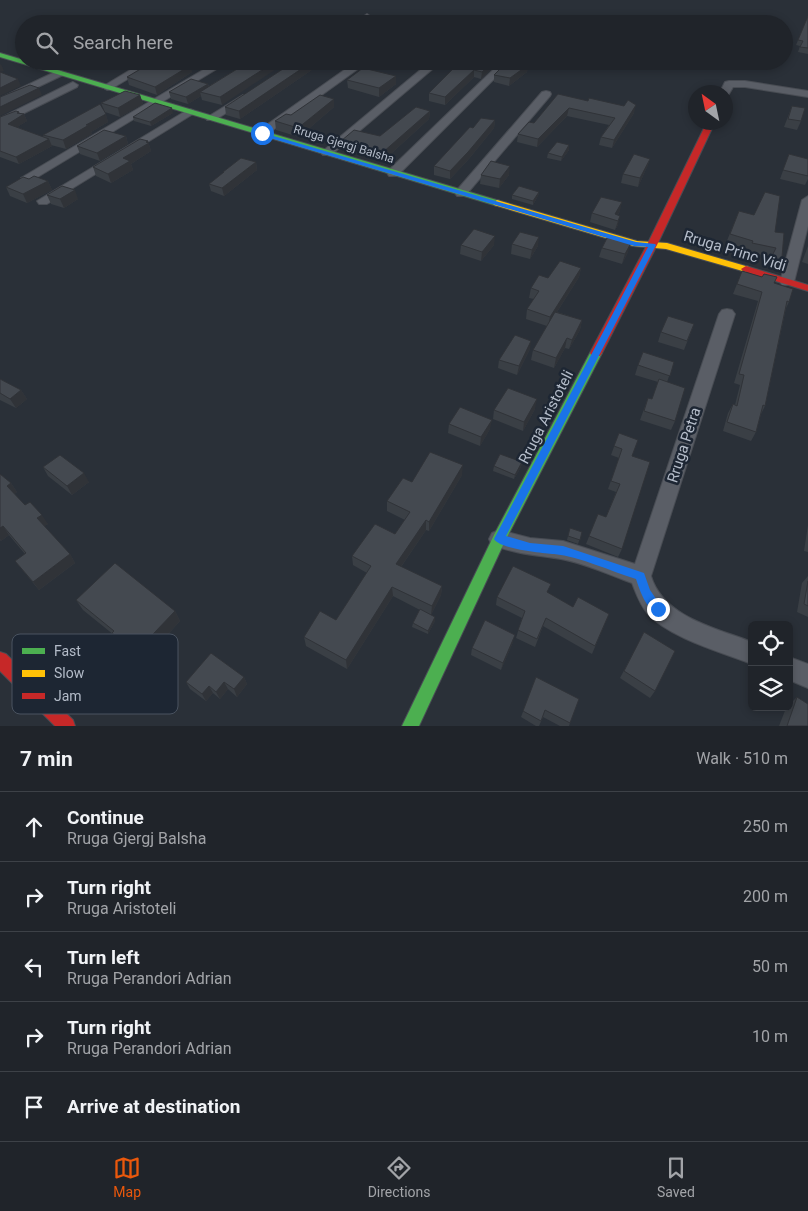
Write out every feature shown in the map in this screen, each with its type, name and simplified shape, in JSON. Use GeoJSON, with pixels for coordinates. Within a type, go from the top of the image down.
{"type":"FeatureCollection","features":[{"type":"Feature","properties":{"kind":"street","name":"Rruga Gjergj Balsha"},"geometry":{"type":"LineString","coordinates":[[0,55],[15,60]]}},
{"type":"Feature","properties":{"kind":"street","name":"Rruga Gjergj Balsha"},"geometry":{"type":"LineString","coordinates":[[49,70],[636,244],[652,245]]}},
{"type":"Feature","properties":{"kind":"street"},"geometry":{"type":"LineString","coordinates":[[107,87],[137,70]]}},
{"type":"Feature","properties":{"kind":"street"},"geometry":{"type":"LineString","coordinates":[[27,178],[210,70]]}},
{"type":"Feature","properties":{"kind":"street"},"geometry":{"type":"LineString","coordinates":[[262,133],[351,70]]}},
{"type":"Feature","properties":{"kind":"street"},"geometry":{"type":"LineString","coordinates":[[327,153],[426,70]]}},
{"type":"Feature","properties":{"kind":"street"},"geometry":{"type":"LineString","coordinates":[[393,173],[498,70]]}},
{"type":"Feature","properties":{"kind":"street"},"geometry":{"type":"LineString","coordinates":[[0,102],[59,73]]}},
{"type":"Feature","properties":{"kind":"street"},"geometry":{"type":"LineString","coordinates":[[733,87],[745,84],[808,94]]}},
{"type":"Feature","properties":{"kind":"street"},"geometry":{"type":"LineString","coordinates":[[0,122],[73,85]]}},
{"type":"Feature","properties":{"kind":"street"},"geometry":{"type":"LineString","coordinates":[[211,118],[251,92]]}},
{"type":"Feature","properties":{"kind":"street"},"geometry":{"type":"LineString","coordinates":[[461,193],[546,94]]}},
{"type":"Feature","properties":{"kind":"street"},"geometry":{"type":"LineString","coordinates":[[43,201],[189,112]]}},
{"type":"Feature","properties":{"kind":"street","name":"Rruga Aristoteli"},"geometry":{"type":"LineString","coordinates":[[410,726],[499,539],[652,245],[707,130]]}},
{"type":"Feature","properties":{"kind":"street"},"geometry":{"type":"LineString","coordinates":[[787,282],[808,200]]}},
{"type":"Feature","properties":{"kind":"street","name":"Rruga Princ Vidi"},"geometry":{"type":"LineString","coordinates":[[652,245],[667,246],[808,288]]}},
{"type":"Feature","properties":{"kind":"street","name":"Rruga Petra"},"geometry":{"type":"LineString","coordinates":[[641,576],[727,314]]}},
{"type":"Feature","properties":{"kind":"street"},"geometry":{"type":"LineString","coordinates":[[499,539],[530,547],[563,550],[641,576],[646,592],[658,609],[687,626],[748,651]]}},
{"type":"Feature","properties":{"kind":"street"},"geometry":{"type":"LineString","coordinates":[[0,660],[12,672]]}},
{"type":"Feature","properties":{"kind":"street"},"geometry":{"type":"LineString","coordinates":[[793,670],[808,676]]}},
{"type":"Feature","properties":{"kind":"street"},"geometry":{"type":"LineString","coordinates":[[55,714],[67,726]]}},
{"type":"Feature","properties":{"kind":"building"},"geometry":{"type":"Polygon","coordinates":[[[808,16],[808,48],[800,47],[803,41],[798,40],[808,16]]]}},
{"type":"Feature","properties":{"kind":"building"},"geometry":{"type":"Polygon","coordinates":[[[139,70],[183,70],[155,87],[127,77],[139,70]]]}},
{"type":"Feature","properties":{"kind":"building"},"geometry":{"type":"Polygon","coordinates":[[[235,70],[262,70],[220,97],[200,92],[235,70]]]}},
{"type":"Feature","properties":{"kind":"building"},"geometry":{"type":"Polygon","coordinates":[[[281,70],[300,70],[239,111],[225,107],[281,70]]]}},
{"type":"Feature","properties":{"kind":"building"},"geometry":{"type":"Polygon","coordinates":[[[360,70],[371,70],[396,76],[379,88],[347,80],[360,70]]]}},
{"type":"Feature","properties":{"kind":"building"},"geometry":{"type":"Polygon","coordinates":[[[452,70],[474,70],[445,97],[429,93],[452,70]]]}},
{"type":"Feature","properties":{"kind":"building"},"geometry":{"type":"Polygon","coordinates":[[[499,70],[521,70],[510,78],[494,75],[499,70]]]}},
{"type":"Feature","properties":{"kind":"building"},"geometry":{"type":"Polygon","coordinates":[[[0,72],[18,79],[0,88],[0,72]]]}},
{"type":"Feature","properties":{"kind":"building"},"geometry":{"type":"Polygon","coordinates":[[[191,79],[208,84],[186,97],[169,92],[191,79]]]}},
{"type":"Feature","properties":{"kind":"building"},"geometry":{"type":"Polygon","coordinates":[[[30,85],[39,88],[0,107],[0,97],[30,85]]]}},
{"type":"Feature","properties":{"kind":"building"},"geometry":{"type":"Polygon","coordinates":[[[125,91],[140,95],[118,108],[101,103],[125,91]]]}},
{"type":"Feature","properties":{"kind":"building"},"geometry":{"type":"Polygon","coordinates":[[[558,94],[588,101],[589,98],[624,106],[628,100],[636,105],[614,140],[601,137],[615,118],[569,108],[538,139],[518,134],[529,122],[534,123],[558,94]]]}},
{"type":"Feature","properties":{"kind":"building"},"geometry":{"type":"Polygon","coordinates":[[[320,95],[334,99],[298,128],[275,121],[286,114],[291,115],[320,95]]]}},
{"type":"Feature","properties":{"kind":"building"},"geometry":{"type":"Polygon","coordinates":[[[155,103],[172,108],[150,122],[133,117],[155,103]]]}},
{"type":"Feature","properties":{"kind":"building"},"geometry":{"type":"Polygon","coordinates":[[[100,104],[106,114],[63,140],[43,135],[100,104]]]}},
{"type":"Feature","properties":{"kind":"building"},"geometry":{"type":"Polygon","coordinates":[[[792,106],[805,108],[801,121],[788,119],[792,106]]]}},
{"type":"Feature","properties":{"kind":"building"},"geometry":{"type":"Polygon","coordinates":[[[416,107],[430,111],[382,153],[341,141],[354,130],[380,136],[416,107]]]}},
{"type":"Feature","properties":{"kind":"building"},"geometry":{"type":"Polygon","coordinates":[[[16,111],[19,112],[17,113],[24,114],[8,124],[49,139],[16,157],[0,151],[0,117],[16,111]]]}},
{"type":"Feature","properties":{"kind":"building"},"geometry":{"type":"Polygon","coordinates":[[[481,118],[495,120],[450,171],[434,166],[470,127],[473,128],[481,118]]]}},
{"type":"Feature","properties":{"kind":"building"},"geometry":{"type":"Polygon","coordinates":[[[104,130],[126,136],[97,153],[77,146],[104,130]]]}},
{"type":"Feature","properties":{"kind":"building"},"geometry":{"type":"Polygon","coordinates":[[[140,139],[149,143],[123,158],[130,161],[108,174],[93,167],[140,139]]]}},
{"type":"Feature","properties":{"kind":"building"},"geometry":{"type":"Polygon","coordinates":[[[557,142],[569,145],[562,157],[548,153],[557,142]]]}},
{"type":"Feature","properties":{"kind":"building"},"geometry":{"type":"Polygon","coordinates":[[[634,154],[650,159],[640,178],[623,174],[634,154]]]}},
{"type":"Feature","properties":{"kind":"building"},"geometry":{"type":"Polygon","coordinates":[[[789,154],[808,159],[808,176],[783,170],[789,154]]]}},
{"type":"Feature","properties":{"kind":"building"},"geometry":{"type":"Polygon","coordinates":[[[241,158],[256,162],[222,188],[209,184],[223,172],[241,158]]]}},
{"type":"Feature","properties":{"kind":"building"},"geometry":{"type":"Polygon","coordinates":[[[491,161],[510,166],[500,179],[481,175],[491,161]]]}},
{"type":"Feature","properties":{"kind":"building"},"geometry":{"type":"Polygon","coordinates":[[[34,176],[48,181],[23,194],[6,187],[23,177],[29,179],[34,176]]]}},
{"type":"Feature","properties":{"kind":"building"},"geometry":{"type":"Polygon","coordinates":[[[62,186],[75,190],[60,199],[47,195],[62,186]]]}},
{"type":"Feature","properties":{"kind":"building"},"geometry":{"type":"Polygon","coordinates":[[[519,186],[539,192],[533,201],[512,195],[519,186]]]}},
{"type":"Feature","properties":{"kind":"building"},"geometry":{"type":"Polygon","coordinates":[[[765,192],[780,196],[775,232],[784,233],[782,257],[786,259],[784,262],[771,258],[776,248],[752,243],[753,241],[730,234],[739,211],[754,215],[765,192]]]}},
{"type":"Feature","properties":{"kind":"building"},"geometry":{"type":"Polygon","coordinates":[[[601,197],[622,202],[615,214],[620,216],[618,221],[592,213],[601,197]]]}},
{"type":"Feature","properties":{"kind":"building"},"geometry":{"type":"Polygon","coordinates":[[[474,229],[495,236],[482,252],[461,245],[474,229]]]}},
{"type":"Feature","properties":{"kind":"building"},"geometry":{"type":"Polygon","coordinates":[[[520,232],[539,237],[532,250],[512,244],[520,232]]]}},
{"type":"Feature","properties":{"kind":"building"},"geometry":{"type":"Polygon","coordinates":[[[608,236],[631,243],[625,254],[602,248],[608,236]]]}},
{"type":"Feature","properties":{"kind":"building"},"geometry":{"type":"Polygon","coordinates":[[[560,261],[581,268],[550,317],[527,309],[539,291],[531,288],[539,275],[548,278],[560,261]]]}},
{"type":"Feature","properties":{"kind":"building"},"geometry":{"type":"Polygon","coordinates":[[[742,271],[762,277],[764,274],[777,277],[774,283],[793,289],[789,302],[787,301],[765,406],[763,405],[756,432],[727,422],[733,404],[737,406],[744,375],[739,374],[762,292],[737,284],[742,271]]]}},
{"type":"Feature","properties":{"kind":"building"},"geometry":{"type":"Polygon","coordinates":[[[555,312],[582,320],[572,340],[567,338],[556,358],[533,350],[555,312]]]}},
{"type":"Feature","properties":{"kind":"building"},"geometry":{"type":"Polygon","coordinates":[[[668,316],[694,324],[687,341],[661,332],[668,316]]]}},
{"type":"Feature","properties":{"kind":"building"},"geometry":{"type":"Polygon","coordinates":[[[515,335],[531,341],[519,366],[499,360],[515,335]]]}},
{"type":"Feature","properties":{"kind":"building"},"geometry":{"type":"Polygon","coordinates":[[[643,352],[674,362],[670,376],[638,365],[643,352]]]}},
{"type":"Feature","properties":{"kind":"building"},"geometry":{"type":"Polygon","coordinates":[[[0,379],[21,390],[10,399],[0,393],[0,379]]]}},
{"type":"Feature","properties":{"kind":"building"},"geometry":{"type":"Polygon","coordinates":[[[659,379],[685,388],[675,421],[644,411],[648,398],[652,399],[659,379]]]}},
{"type":"Feature","properties":{"kind":"building"},"geometry":{"type":"Polygon","coordinates":[[[508,388],[537,399],[524,422],[494,410],[508,388]]]}},
{"type":"Feature","properties":{"kind":"building"},"geometry":{"type":"Polygon","coordinates":[[[460,407],[492,420],[481,437],[449,424],[460,407]]]}},
{"type":"Feature","properties":{"kind":"building"},"geometry":{"type":"Polygon","coordinates":[[[619,433],[638,440],[632,456],[650,462],[622,549],[589,536],[598,514],[606,517],[620,484],[611,481],[622,449],[614,446],[619,433]]]}},
{"type":"Feature","properties":{"kind":"building"},"geometry":{"type":"Polygon","coordinates":[[[430,452],[463,465],[429,522],[426,520],[396,564],[442,586],[432,606],[392,587],[346,660],[304,637],[320,611],[336,620],[371,566],[352,556],[375,524],[395,534],[410,512],[387,501],[403,478],[412,482],[430,452]]]}},
{"type":"Feature","properties":{"kind":"building"},"geometry":{"type":"Polygon","coordinates":[[[500,454],[522,462],[515,475],[494,466],[500,454]]]}},
{"type":"Feature","properties":{"kind":"building"},"geometry":{"type":"Polygon","coordinates":[[[60,455],[84,473],[67,486],[43,467],[60,455]]]}},
{"type":"Feature","properties":{"kind":"building"},"geometry":{"type":"Polygon","coordinates":[[[0,474],[11,483],[7,486],[25,505],[30,502],[42,515],[37,518],[70,554],[33,582],[15,561],[26,553],[3,526],[0,528],[0,474]]]}},
{"type":"Feature","properties":{"kind":"building"},"geometry":{"type":"Polygon","coordinates":[[[570,528],[582,532],[580,540],[568,536],[570,528]]]}},
{"type":"Feature","properties":{"kind":"building"},"geometry":{"type":"Polygon","coordinates":[[[115,563],[175,611],[153,634],[113,634],[114,631],[76,600],[115,563]]]}},
{"type":"Feature","properties":{"kind":"building"},"geometry":{"type":"Polygon","coordinates":[[[513,566],[551,584],[547,592],[573,607],[578,597],[609,614],[595,646],[546,618],[537,639],[518,630],[525,611],[497,597],[513,566]]]}},
{"type":"Feature","properties":{"kind":"building"},"geometry":{"type":"Polygon","coordinates":[[[808,581],[808,606],[804,604],[808,581]]]}},
{"type":"Feature","properties":{"kind":"building"},"geometry":{"type":"Polygon","coordinates":[[[420,609],[435,617],[428,631],[413,623],[420,609]]]}},
{"type":"Feature","properties":{"kind":"building"},"geometry":{"type":"Polygon","coordinates":[[[485,620],[515,635],[503,663],[472,648],[485,620]]]}},
{"type":"Feature","properties":{"kind":"building"},"geometry":{"type":"Polygon","coordinates":[[[644,632],[675,651],[655,691],[624,671],[644,632]]]}},
{"type":"Feature","properties":{"kind":"building"},"geometry":{"type":"Polygon","coordinates":[[[211,653],[244,677],[234,689],[224,682],[216,692],[209,686],[202,694],[186,682],[211,653]]]}},
{"type":"Feature","properties":{"kind":"building"},"geometry":{"type":"Polygon","coordinates":[[[536,677],[579,699],[570,723],[545,710],[541,721],[523,711],[536,677]]]}},
{"type":"Feature","properties":{"kind":"building"},"geometry":{"type":"Polygon","coordinates":[[[797,697],[808,704],[808,726],[787,726],[797,697]]]}},
{"type":"Feature","properties":{"kind":"traffic: fast"},"geometry":{"type":"LineString","coordinates":[[0,55],[15,59]]}},
{"type":"Feature","properties":{"kind":"traffic: fast"},"geometry":{"type":"LineString","coordinates":[[50,70],[497,203]]}},
{"type":"Feature","properties":{"kind":"traffic: fast"},"geometry":{"type":"LineString","coordinates":[[410,726],[499,539],[596,353]]}},
{"type":"Feature","properties":{"kind":"traffic: slow"},"geometry":{"type":"LineString","coordinates":[[497,203],[636,244],[667,246],[746,269]]}},
{"type":"Feature","properties":{"kind":"traffic: jam"},"geometry":{"type":"LineString","coordinates":[[596,353],[652,245],[707,130]]}},
{"type":"Feature","properties":{"kind":"traffic: jam"},"geometry":{"type":"LineString","coordinates":[[746,269],[808,288]]}},
{"type":"Feature","properties":{"kind":"traffic: jam"},"geometry":{"type":"LineString","coordinates":[[0,660],[12,672]]}},
{"type":"Feature","properties":{"kind":"traffic: jam"},"geometry":{"type":"LineString","coordinates":[[55,714],[67,726]]}},
{"type":"Feature","properties":{"kind":"route"},"geometry":{"type":"LineString","coordinates":[[262,133],[636,244],[652,245],[499,539],[530,547],[563,550],[641,576],[646,592],[658,609]]}}]}
